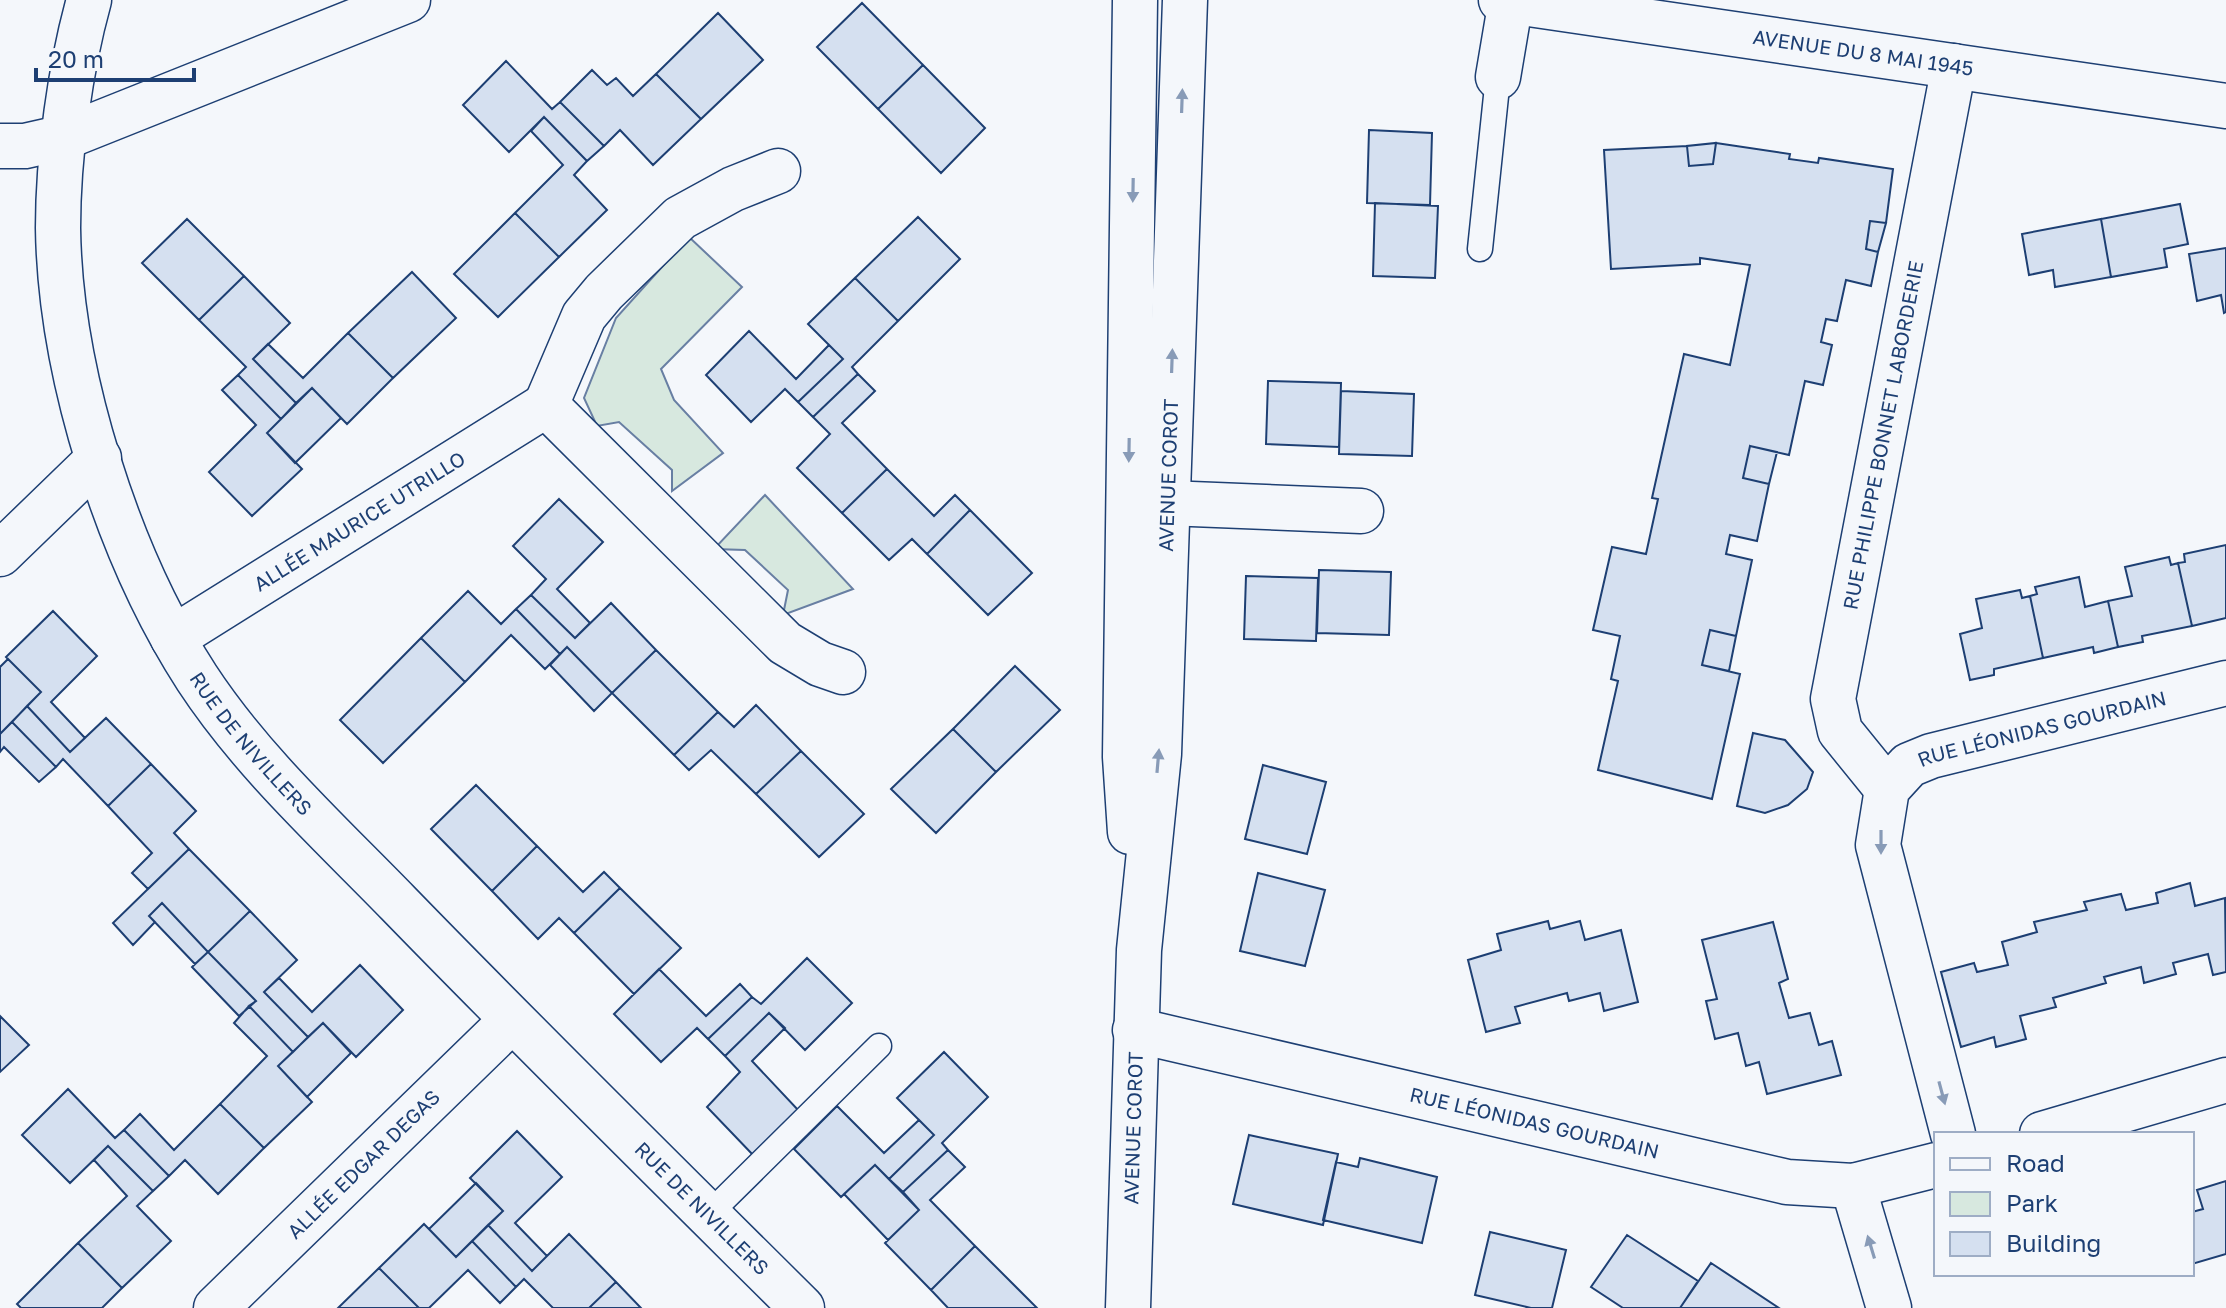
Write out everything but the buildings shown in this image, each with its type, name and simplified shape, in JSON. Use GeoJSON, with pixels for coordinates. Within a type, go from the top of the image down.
{"type":"FeatureCollection","features":[{"type":"Feature","properties":{"kind":"street","name":"RUE DE NIVILLERS"},"geometry":{"type":"LineString","coordinates":[[89,0],[65,137],[58,228],[70,342],[82,401],[99,458],[139,567],[173,638],[199,682],[272,773],[512,1020],[802,1308]]}},
{"type":"Feature","properties":{"kind":"street"},"geometry":{"type":"LineString","coordinates":[[0,146],[25,146],[65,137],[408,0]]}},
{"type":"Feature","properties":{"kind":"street","name":"AVENUE COROT"},"geometry":{"type":"LineString","coordinates":[[1135,0],[1125,757],[1139,950]]}},
{"type":"Feature","properties":{"kind":"street","name":"AVENUE COROT"},"geometry":{"type":"LineString","coordinates":[[1128,1308],[1139,950],[1159,754],[1185,0]]}},
{"type":"Feature","properties":{"kind":"street"},"geometry":{"type":"LineString","coordinates":[[1498,77],[1508,0]]}},
{"type":"Feature","properties":{"kind":"street","name":"AVENUE DU 8 MAI 1945"},"geometry":{"type":"LineString","coordinates":[[1508,0],[2226,106]]}},
{"type":"Feature","properties":{"kind":"street","name":"RUE PHILIPPE BONNET LABORDERIE"},"geometry":{"type":"LineString","coordinates":[[1887,789],[1840,731],[1833,699],[1954,66]]}},
{"type":"Feature","properties":{"kind":"street"},"geometry":{"type":"LineString","coordinates":[[778,171],[733,189],[680,218],[604,292],[584,316],[546,405],[785,643],[809,659],[843,672]]}},
{"type":"Feature","properties":{"kind":"street","name":"ALLÉE MAURICE UTRILLO"},"geometry":{"type":"LineString","coordinates":[[173,638],[546,405]]}},
{"type":"Feature","properties":{"kind":"street"},"geometry":{"type":"LineString","coordinates":[[0,554],[99,458]]}},
{"type":"Feature","properties":{"kind":"street"},"geometry":{"type":"LineString","coordinates":[[1167,503],[1361,511]]}},
{"type":"Feature","properties":{"kind":"street","name":"RUE LÉONIDAS GOURDAIN"},"geometry":{"type":"LineString","coordinates":[[1887,789],[1909,765],[1931,756],[2226,683]]}},
{"type":"Feature","properties":{"kind":"street"},"geometry":{"type":"LineString","coordinates":[[1887,789],[1878,845],[1952,1132]]}},
{"type":"Feature","properties":{"kind":"street","name":"ALLÉE EDGAR DEGAS"},"geometry":{"type":"LineString","coordinates":[[216,1308],[512,1020]]}},
{"type":"Feature","properties":{"kind":"street","name":"RUE LÉONIDAS GOURDAIN"},"geometry":{"type":"LineString","coordinates":[[1135,1030],[1787,1182],[1853,1186],[1934,1166]]}},
{"type":"Feature","properties":{"kind":"street"},"geometry":{"type":"LineString","coordinates":[[2049,1132],[2226,1080]]}},
{"type":"Feature","properties":{"kind":"street"},"geometry":{"type":"LineString","coordinates":[[1853,1186],[1889,1308]]}},
{"type":"Feature","properties":{"kind":"lane"},"geometry":{"type":"LineString","coordinates":[[1480,249],[1498,77]]}},
{"type":"Feature","properties":{"kind":"lane"},"geometry":{"type":"LineString","coordinates":[[708,1215],[879,1046]]}},
{"type":"Feature","properties":{"kind":"green space"},"geometry":{"type":"Polygon","coordinates":[[[689,237],[742,287],[661,369],[674,400],[723,453],[672,491],[672,470],[619,422],[597,426],[584,398],[616,318],[689,237]]]}},
{"type":"Feature","properties":{"kind":"green space"},"geometry":{"type":"Polygon","coordinates":[[[765,495],[853,589],[783,615],[788,590],[745,550],[714,549],[765,495]]]}}]}
